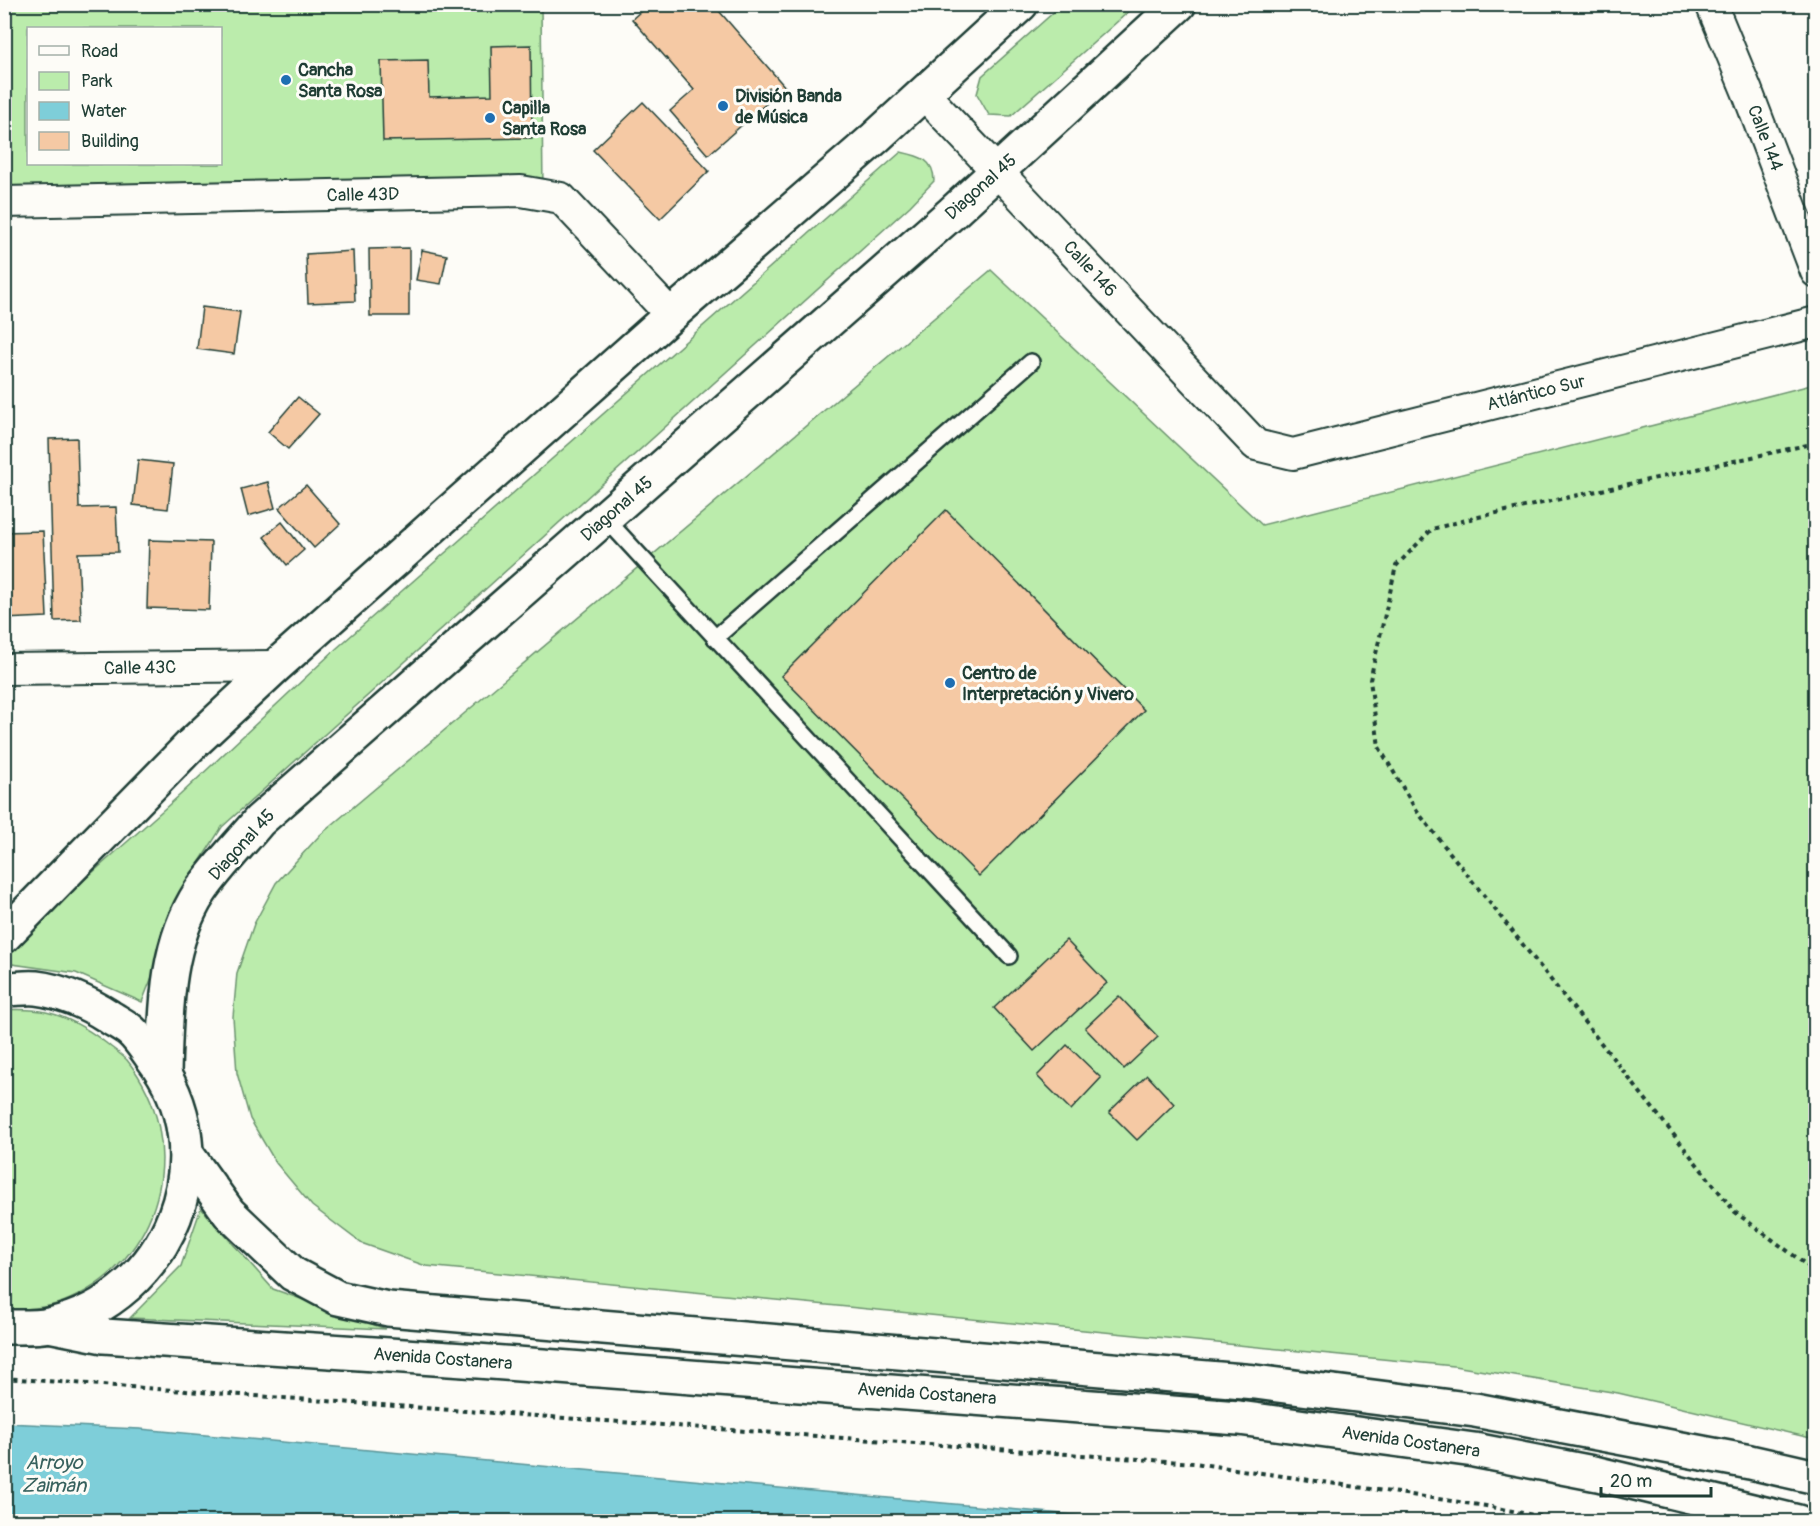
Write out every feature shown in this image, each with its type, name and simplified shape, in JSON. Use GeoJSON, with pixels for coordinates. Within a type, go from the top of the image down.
{"type":"FeatureCollection","features":[{"type":"Feature","properties":{"kind":"main road"},"geometry":{"type":"LineString","coordinates":[[4,936],[190,746],[276,666],[671,315],[875,138],[1021,4]]}},
{"type":"Feature","properties":{"kind":"main road","name":"Diagonal 45"},"geometry":{"type":"LineString","coordinates":[[164,1073],[167,1000],[177,941],[200,892],[259,821],[606,519],[998,172],[1179,4]]}},
{"type":"Feature","properties":{"kind":"main road"},"geometry":{"type":"LineString","coordinates":[[4,989],[37,988],[87,1002],[132,1032],[164,1073],[180,1112],[186,1153],[183,1193],[170,1230],[149,1264],[121,1292],[87,1313],[49,1325],[4,1327]]}},
{"type":"Feature","properties":{"kind":"main road"},"geometry":{"type":"LineString","coordinates":[[186,1153],[229,1213],[293,1274],[338,1298],[388,1309],[1255,1382],[1475,1410],[1750,1462],[1815,1478]]}},
{"type":"Feature","properties":{"kind":"main road","name":"Avenida Costanera"},"geometry":{"type":"LineString","coordinates":[[49,1325],[104,1336],[464,1360],[1239,1418],[1474,1450],[1609,1477],[1798,1521]]}},
{"type":"Feature","properties":{"kind":"street","name":"Calle 144"},"geometry":{"type":"LineString","coordinates":[[1711,4],[1748,91],[1815,272]]}},
{"type":"Feature","properties":{"kind":"street","name":"Calle 146"},"geometry":{"type":"LineString","coordinates":[[923,93],[1256,445]]}},
{"type":"Feature","properties":{"kind":"street","name":"Calle 43D"},"geometry":{"type":"LineString","coordinates":[[4,202],[521,191],[561,198],[671,315]]}},
{"type":"Feature","properties":{"kind":"street","name":"Atlántico Sur"},"geometry":{"type":"LineString","coordinates":[[1256,445],[1293,454],[1815,322]]}},
{"type":"Feature","properties":{"kind":"street","name":"Calle 43C"},"geometry":{"type":"LineString","coordinates":[[4,669],[276,666]]}},
{"type":"Feature","properties":{"kind":"lane"},"geometry":{"type":"LineString","coordinates":[[715,638],[1031,362]]}},
{"type":"Feature","properties":{"kind":"lane"},"geometry":{"type":"LineString","coordinates":[[606,519],[1009,956]]}},
{"type":"Feature","properties":{"kind":"path"},"geometry":{"type":"LineString","coordinates":[[1815,443],[1474,518],[1432,530],[1396,566],[1371,680],[1378,747],[1416,810],[1735,1212],[1815,1272]]}},
{"type":"Feature","properties":{"kind":"path"},"geometry":{"type":"LineString","coordinates":[[4,1378],[1194,1463],[1486,1506],[1570,1521]]}},
{"type":"Feature","properties":{"kind":"green space"},"geometry":{"type":"Polygon","coordinates":[[[1063,4],[1136,5],[1011,116],[989,115],[977,94],[982,76],[1063,4]]]}},
{"type":"Feature","properties":{"kind":"green space"},"geometry":{"type":"Polygon","coordinates":[[[4,5],[541,5],[543,192],[5,206],[4,5]]]}},
{"type":"Feature","properties":{"kind":"green space"},"geometry":{"type":"Polygon","coordinates":[[[901,152],[924,160],[933,174],[934,181],[910,206],[222,827],[195,869],[142,1002],[76,973],[5,963],[4,951],[180,795],[337,648],[901,152]]]}},
{"type":"Feature","properties":{"kind":"green space"},"geometry":{"type":"Polygon","coordinates":[[[991,270],[1262,525],[1815,384],[1815,1439],[1618,1393],[1454,1366],[426,1266],[361,1243],[312,1206],[276,1163],[250,1119],[237,1073],[233,1017],[237,973],[254,924],[276,883],[320,835],[991,270]]]}},
{"type":"Feature","properties":{"kind":"green space"},"geometry":{"type":"Polygon","coordinates":[[[5,1009],[41,1011],[62,1017],[92,1033],[127,1060],[147,1093],[159,1127],[162,1163],[157,1198],[144,1230],[124,1259],[97,1284],[63,1302],[27,1309],[5,1310],[5,1009]]]}},
{"type":"Feature","properties":{"kind":"green space"},"geometry":{"type":"Polygon","coordinates":[[[201,1208],[273,1289],[386,1329],[130,1318],[181,1266],[201,1208]]]}},
{"type":"Feature","properties":{"kind":"water","name":"Arroyo Zaimán"},"geometry":{"type":"Polygon","coordinates":[[[5,1423],[140,1429],[1138,1521],[5,1521],[5,1423]]]}},
{"type":"Feature","properties":{"kind":"building"},"geometry":{"type":"Polygon","coordinates":[[[649,4],[713,4],[785,87],[708,155],[670,111],[694,90],[632,19],[649,4]]]}},
{"type":"Feature","properties":{"kind":"building"},"geometry":{"type":"Polygon","coordinates":[[[531,45],[532,138],[383,141],[381,61],[428,60],[429,97],[492,95],[491,46],[531,45]]]}},
{"type":"Feature","properties":{"kind":"building"},"geometry":{"type":"Polygon","coordinates":[[[643,102],[709,171],[660,219],[593,150],[643,102]]]}},
{"type":"Feature","properties":{"kind":"building"},"geometry":{"type":"Polygon","coordinates":[[[409,248],[409,316],[370,316],[369,249],[409,248]]]}},
{"type":"Feature","properties":{"kind":"building"},"geometry":{"type":"Polygon","coordinates":[[[422,250],[447,255],[441,284],[416,280],[422,250]]]}},
{"type":"Feature","properties":{"kind":"building"},"geometry":{"type":"Polygon","coordinates":[[[353,251],[355,301],[308,303],[306,254],[353,251]]]}},
{"type":"Feature","properties":{"kind":"building"},"geometry":{"type":"Polygon","coordinates":[[[4,253],[8,253],[10,310],[4,310],[4,253]]]}},
{"type":"Feature","properties":{"kind":"building"},"geometry":{"type":"Polygon","coordinates":[[[202,307],[240,312],[234,354],[197,349],[202,307]]]}},
{"type":"Feature","properties":{"kind":"building"},"geometry":{"type":"Polygon","coordinates":[[[298,397],[319,414],[288,449],[268,432],[298,397]]]}},
{"type":"Feature","properties":{"kind":"building"},"geometry":{"type":"Polygon","coordinates":[[[77,438],[79,508],[116,507],[118,552],[78,553],[81,620],[54,621],[49,439],[77,438]]]}},
{"type":"Feature","properties":{"kind":"building"},"geometry":{"type":"Polygon","coordinates":[[[138,460],[173,464],[168,509],[133,505],[138,460]]]}},
{"type":"Feature","properties":{"kind":"building"},"geometry":{"type":"Polygon","coordinates":[[[268,482],[275,508],[248,516],[241,489],[268,482]]]}},
{"type":"Feature","properties":{"kind":"building"},"geometry":{"type":"Polygon","coordinates":[[[306,485],[340,524],[314,548],[279,508],[306,485]]]}},
{"type":"Feature","properties":{"kind":"building"},"geometry":{"type":"Polygon","coordinates":[[[946,510],[1144,710],[979,876],[781,676],[946,510]]]}},
{"type":"Feature","properties":{"kind":"building"},"geometry":{"type":"Polygon","coordinates":[[[282,522],[304,550],[287,565],[264,537],[282,522]]]}},
{"type":"Feature","properties":{"kind":"building"},"geometry":{"type":"Polygon","coordinates":[[[43,531],[47,617],[4,619],[4,532],[43,531]]]}},
{"type":"Feature","properties":{"kind":"building"},"geometry":{"type":"Polygon","coordinates":[[[149,540],[211,542],[209,610],[147,608],[149,540]]]}},
{"type":"Feature","properties":{"kind":"building"},"geometry":{"type":"Polygon","coordinates":[[[1066,940],[1107,983],[1034,1051],[994,1008],[1066,940]]]}},
{"type":"Feature","properties":{"kind":"building"},"geometry":{"type":"Polygon","coordinates":[[[1119,996],[1158,1037],[1124,1069],[1085,1028],[1119,996]]]}},
{"type":"Feature","properties":{"kind":"building"},"geometry":{"type":"Polygon","coordinates":[[[1067,1045],[1101,1078],[1071,1110],[1037,1076],[1067,1045]]]}},
{"type":"Feature","properties":{"kind":"building"},"geometry":{"type":"Polygon","coordinates":[[[1147,1075],[1174,1104],[1137,1140],[1109,1112],[1147,1075]]]}},
{"type":"Feature","properties":{"kind":"place","name":"Cancha Santa Rosa"},"geometry":{"type":"Point","coordinates":[286,80]}},
{"type":"Feature","properties":{"kind":"place","name":"División Banda de Música"},"geometry":{"type":"Point","coordinates":[723,106]}},
{"type":"Feature","properties":{"kind":"place","name":"Capilla Santa Rosa"},"geometry":{"type":"Point","coordinates":[490,118]}},
{"type":"Feature","properties":{"kind":"place","name":"Centro de Interpretación y Vivero"},"geometry":{"type":"Point","coordinates":[950,683]}}]}
